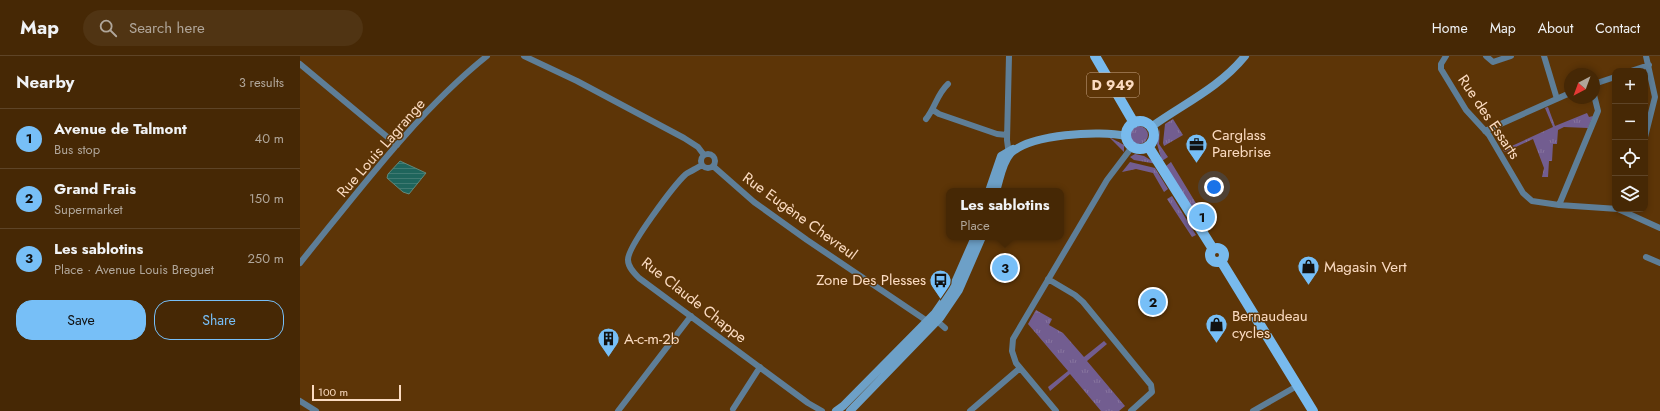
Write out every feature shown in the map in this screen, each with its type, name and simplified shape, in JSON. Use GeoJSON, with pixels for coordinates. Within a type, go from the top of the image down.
{"type":"FeatureCollection","features":[{"type":"Feature","properties":{"kind":"main road","name":"D 949"},"geometry":{"type":"LineString","coordinates":[[1095,56],[1134,122]]}},
{"type":"Feature","properties":{"kind":"main road"},"geometry":{"type":"LineString","coordinates":[[1134,122],[1143,122],[1151,127],[1153,139],[1148,146],[1139,149],[1132,147],[1127,141],[1127,129],[1134,122]]}},
{"type":"Feature","properties":{"kind":"main road"},"geometry":{"type":"LineString","coordinates":[[1148,146],[1213,249],[1211,252],[1211,258],[1214,261],[1220,261],[1312,411]]}},
{"type":"Feature","properties":{"kind":"street","name":"Rue Louis Lagrange"},"geometry":{"type":"LineString","coordinates":[[300,263],[397,145],[464,76],[487,56]]}},
{"type":"Feature","properties":{"kind":"street"},"geometry":{"type":"LineString","coordinates":[[524,56],[577,81],[684,138],[698,147],[704,156]]}},
{"type":"Feature","properties":{"kind":"street"},"geometry":{"type":"LineString","coordinates":[[997,188],[1008,153],[1009,56]]}},
{"type":"Feature","properties":{"kind":"street"},"geometry":{"type":"LineString","coordinates":[[1151,127],[1204,93],[1236,67],[1245,56]]}},
{"type":"Feature","properties":{"kind":"street","name":"Rue des Essarts"},"geometry":{"type":"LineString","coordinates":[[1446,56],[1441,64],[1441,69],[1466,110],[1489,135],[1523,194],[1532,201],[1559,205],[1612,209]]}},
{"type":"Feature","properties":{"kind":"street"},"geometry":{"type":"LineString","coordinates":[[1486,56],[1493,62],[1511,56]]}},
{"type":"Feature","properties":{"kind":"street"},"geometry":{"type":"LineString","coordinates":[[1544,56],[1557,99]]}},
{"type":"Feature","properties":{"kind":"street"},"geometry":{"type":"LineString","coordinates":[[1646,56],[1657,103],[1648,128]]}},
{"type":"Feature","properties":{"kind":"street"},"geometry":{"type":"LineString","coordinates":[[300,64],[397,145]]}},
{"type":"Feature","properties":{"kind":"street"},"geometry":{"type":"LineString","coordinates":[[1640,68],[1649,65]]}},
{"type":"Feature","properties":{"kind":"street"},"geometry":{"type":"LineString","coordinates":[[1600,82],[1612,78]]}},
{"type":"Feature","properties":{"kind":"street"},"geometry":{"type":"LineString","coordinates":[[926,119],[934,110],[942,89],[948,84]]}},
{"type":"Feature","properties":{"kind":"street"},"geometry":{"type":"LineString","coordinates":[[1485,131],[1564,96]]}},
{"type":"Feature","properties":{"kind":"street"},"geometry":{"type":"LineString","coordinates":[[1559,205],[1598,110],[1596,104]]}},
{"type":"Feature","properties":{"kind":"street"},"geometry":{"type":"LineString","coordinates":[[934,110],[939,114],[997,134],[1007,135]]}},
{"type":"Feature","properties":{"kind":"street"},"geometry":{"type":"LineString","coordinates":[[990,188],[1001,156],[1031,141],[1102,133],[1126,136]]}},
{"type":"Feature","properties":{"kind":"street"},"geometry":{"type":"LineString","coordinates":[[1056,411],[1020,368],[1013,357],[1013,339],[1107,180],[1132,147]]}},
{"type":"Feature","properties":{"kind":"street"},"geometry":{"type":"LineString","coordinates":[[709,154],[713,157],[713,166],[707,168],[702,165],[701,161],[704,156],[709,154]]}},
{"type":"Feature","properties":{"kind":"street","name":"Rue Claude Chappe"},"geometry":{"type":"LineString","coordinates":[[702,165],[680,180],[635,241],[630,249],[627,262],[635,274],[808,404],[822,411]]}},
{"type":"Feature","properties":{"kind":"street","name":"Rue Eugène Chevreul"},"geometry":{"type":"LineString","coordinates":[[713,166],[754,202],[807,240],[933,323],[945,328]]}},
{"type":"Feature","properties":{"kind":"street","name":"Rue des Essarts"},"geometry":{"type":"LineString","coordinates":[[1622,212],[1660,228]]}},
{"type":"Feature","properties":{"kind":"street"},"geometry":{"type":"LineString","coordinates":[[836,411],[933,323],[953,287],[974,240]]}},
{"type":"Feature","properties":{"kind":"street"},"geometry":{"type":"LineString","coordinates":[[850,411],[933,323],[959,290],[981,240]]}},
{"type":"Feature","properties":{"kind":"street"},"geometry":{"type":"LineString","coordinates":[[1646,257],[1660,263]]}},
{"type":"Feature","properties":{"kind":"street"},"geometry":{"type":"LineString","coordinates":[[1048,279],[1075,295],[1083,302],[1151,385],[1152,392],[1131,411]]}},
{"type":"Feature","properties":{"kind":"street"},"geometry":{"type":"LineString","coordinates":[[618,411],[691,316]]}},
{"type":"Feature","properties":{"kind":"street"},"geometry":{"type":"LineString","coordinates":[[733,409],[760,367]]}},
{"type":"Feature","properties":{"kind":"street"},"geometry":{"type":"LineString","coordinates":[[970,411],[1020,368]]}},
{"type":"Feature","properties":{"kind":"street"},"geometry":{"type":"LineString","coordinates":[[1253,411],[1297,386]]}},
{"type":"Feature","properties":{"kind":"street"},"geometry":{"type":"LineString","coordinates":[[300,401],[316,411]]}},
{"type":"Feature","properties":{"kind":"street","name":"Rue Claude Chappe"},"geometry":{"type":"LineString","coordinates":[[808,404],[814,411]]}},
{"type":"Feature","properties":{"kind":"green space"},"geometry":{"type":"Polygon","coordinates":[[[1548,107],[1555,126],[1587,113],[1589,117],[1593,116],[1588,128],[1564,127],[1558,130],[1557,144],[1553,144],[1552,161],[1549,161],[1548,177],[1542,177],[1544,168],[1533,139],[1505,152],[1503,150],[1553,127],[1545,108],[1548,107]]]}},
{"type":"Feature","properties":{"kind":"green space"},"geometry":{"type":"Polygon","coordinates":[[[1173,119],[1183,135],[1164,146],[1165,124],[1173,119]]]}},
{"type":"Feature","properties":{"kind":"green space"},"geometry":{"type":"Polygon","coordinates":[[[1135,126],[1143,126],[1148,131],[1146,142],[1143,144],[1135,144],[1130,139],[1130,131],[1135,126]]]}},
{"type":"Feature","properties":{"kind":"green space"},"geometry":{"type":"Polygon","coordinates":[[[1160,128],[1159,144],[1168,157],[1162,161],[1157,144],[1160,128]]]}},
{"type":"Feature","properties":{"kind":"green space"},"geometry":{"type":"Polygon","coordinates":[[[1109,137],[1124,145],[1124,152],[1109,137]]]}},
{"type":"Feature","properties":{"kind":"green space"},"geometry":{"type":"Polygon","coordinates":[[[1135,154],[1144,156],[1157,164],[1134,160],[1130,157],[1135,154]]]}},
{"type":"Feature","properties":{"kind":"green space"},"geometry":{"type":"Polygon","coordinates":[[[1130,162],[1155,168],[1168,189],[1164,192],[1153,173],[1136,169],[1122,172],[1130,162]]]}},
{"type":"Feature","properties":{"kind":"green space"},"geometry":{"type":"Polygon","coordinates":[[[1171,162],[1211,228],[1207,230],[1202,221],[1199,222],[1166,166],[1171,162]]]}},
{"type":"Feature","properties":{"kind":"green space"},"geometry":{"type":"Polygon","coordinates":[[[1172,196],[1196,235],[1192,237],[1167,199],[1172,196]]]}},
{"type":"Feature","properties":{"kind":"green space"},"geometry":{"type":"Polygon","coordinates":[[[1036,310],[1052,319],[1049,325],[1063,333],[1084,357],[1104,341],[1107,344],[1087,361],[1125,406],[1119,411],[1101,411],[1070,374],[1050,391],[1048,387],[1068,371],[1028,324],[1036,310]]]}},
{"type":"Feature","properties":{"kind":"water"},"geometry":{"type":"Polygon","coordinates":[[[400,161],[426,173],[409,194],[403,192],[387,178],[388,174],[400,161]]]}},
{"type":"Feature","properties":{"kind":"place","name":"Carglass Parebrise"},"geometry":{"type":"Point","coordinates":[1197,164]}},
{"type":"Feature","properties":{"kind":"place","name":"Avenue de Talmont"},"geometry":{"type":"Point","coordinates":[1202,217]}},
{"type":"Feature","properties":{"kind":"place","name":"Les sablotins"},"geometry":{"type":"Point","coordinates":[1005,268]}},
{"type":"Feature","properties":{"kind":"place","name":"Magasin Vert"},"geometry":{"type":"Point","coordinates":[1308,286]}},
{"type":"Feature","properties":{"kind":"place","name":"Zone Des Plesses"},"geometry":{"type":"Point","coordinates":[941,300]}},
{"type":"Feature","properties":{"kind":"place","name":"Grand Frais"},"geometry":{"type":"Point","coordinates":[1153,302]}},
{"type":"Feature","properties":{"kind":"place","name":"Bernaudeau cycles"},"geometry":{"type":"Point","coordinates":[1217,344]}},
{"type":"Feature","properties":{"kind":"place","name":"A-c-m-2b"},"geometry":{"type":"Point","coordinates":[609,358]}}]}
